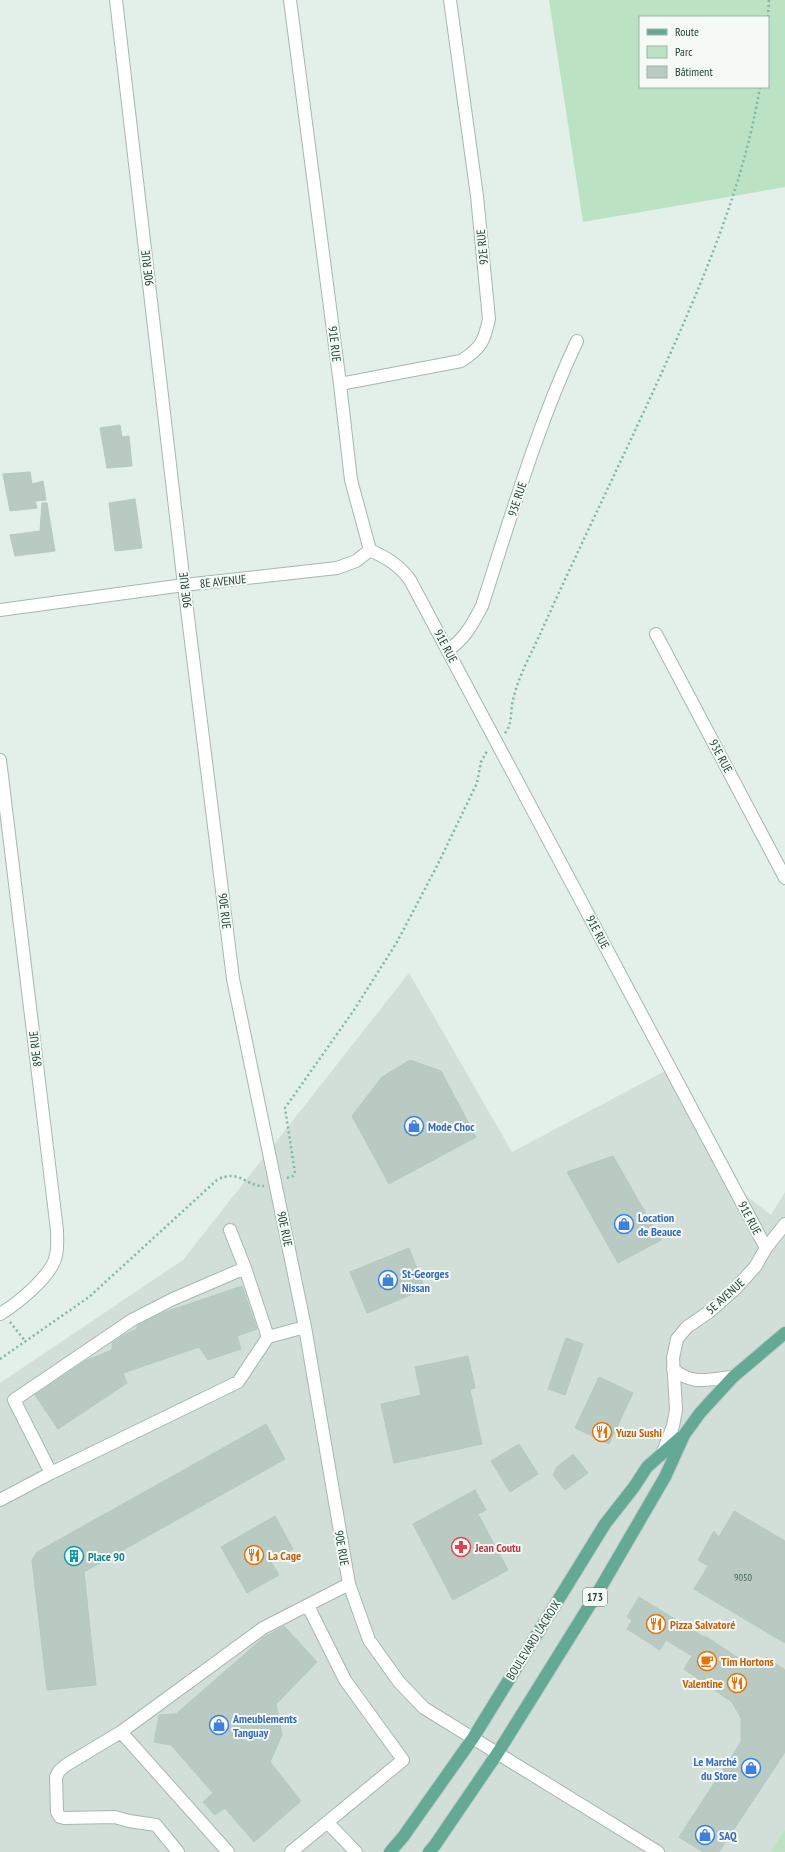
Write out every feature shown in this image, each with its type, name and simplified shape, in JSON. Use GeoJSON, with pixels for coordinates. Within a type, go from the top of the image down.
{"type":"FeatureCollection","features":[{"type":"Feature","properties":{"kind":"main road","name":"BOULEVARD LACROIX"},"geometry":{"type":"LineString","coordinates":[[429,1852],[436,1846],[497,1754],[636,1528],[665,1477],[684,1435],[700,1413],[733,1377],[785,1333]]}},
{"type":"Feature","properties":{"kind":"main road","name":"BOULEVARD LACROIX"},"geometry":{"type":"LineString","coordinates":[[390,1852],[424,1808],[473,1738],[605,1524],[647,1468],[663,1452],[684,1435]]}},
{"type":"Feature","properties":{"kind":"street","name":"90E RUE"},"geometry":{"type":"LineString","coordinates":[[116,0],[184,585],[233,979],[305,1327],[349,1584],[369,1640],[399,1682],[424,1708],[658,1852]]}},
{"type":"Feature","properties":{"kind":"street","name":"91E RUE"},"geometry":{"type":"LineString","coordinates":[[290,0],[351,480],[370,550],[392,560],[402,569],[410,580],[766,1248]]}},
{"type":"Feature","properties":{"kind":"street","name":"92E RUE"},"geometry":{"type":"LineString","coordinates":[[340,384],[461,361],[475,352],[485,337],[489,319],[477,196],[450,0]]}},
{"type":"Feature","properties":{"kind":"street","name":"93E RUE"},"geometry":{"type":"LineString","coordinates":[[448,650],[458,644],[470,628],[482,606],[543,422],[577,341]]}},
{"type":"Feature","properties":{"kind":"street","name":"8E AVENUE"},"geometry":{"type":"LineString","coordinates":[[0,610],[184,585],[337,568],[356,561],[370,550]]}},
{"type":"Feature","properties":{"kind":"street","name":"93E RUE"},"geometry":{"type":"LineString","coordinates":[[656,634],[785,878]]}},
{"type":"Feature","properties":{"kind":"street","name":"89E RUE"},"geometry":{"type":"LineString","coordinates":[[0,760],[57,1230],[56,1255],[53,1265],[46,1275],[2,1313]]}},
{"type":"Feature","properties":{"kind":"street","name":"5E AVENUE"},"geometry":{"type":"LineString","coordinates":[[663,1452],[673,1426],[676,1410],[673,1369],[674,1350],[677,1340],[687,1327],[709,1312],[735,1289],[755,1267],[766,1248],[785,1224]]}},
{"type":"Feature","properties":{"kind":"street"},"geometry":{"type":"LineString","coordinates":[[230,1230],[245,1268],[268,1337]]}},
{"type":"Feature","properties":{"kind":"street"},"geometry":{"type":"LineString","coordinates":[[52,1474],[14,1400],[132,1320],[173,1299],[245,1268]]}},
{"type":"Feature","properties":{"kind":"street"},"geometry":{"type":"LineString","coordinates":[[0,1500],[238,1382],[268,1337],[305,1327]]}},
{"type":"Feature","properties":{"kind":"street"},"geometry":{"type":"LineString","coordinates":[[673,1369],[682,1376],[694,1381],[733,1377]]}},
{"type":"Feature","properties":{"kind":"street"},"geometry":{"type":"LineString","coordinates":[[178,1852],[156,1825],[129,1821],[115,1817],[60,1817],[57,1812],[56,1777],[59,1771],[66,1765],[121,1732],[263,1628],[349,1584]]}},
{"type":"Feature","properties":{"kind":"street"},"geometry":{"type":"LineString","coordinates":[[291,1852],[403,1760],[345,1680],[308,1606]]}},
{"type":"Feature","properties":{"kind":"street"},"geometry":{"type":"LineString","coordinates":[[121,1732],[228,1852]]}},
{"type":"Feature","properties":{"kind":"street"},"geometry":{"type":"LineString","coordinates":[[327,1822],[356,1852]]}},
{"type":"Feature","properties":{"kind":"path"},"geometry":{"type":"LineString","coordinates":[[768,16],[769,0]]}},
{"type":"Feature","properties":{"kind":"path"},"geometry":{"type":"LineString","coordinates":[[504,734],[510,723],[513,699],[529,658],[617,472],[696,297],[733,200],[744,161],[760,88]]}},
{"type":"Feature","properties":{"kind":"path"},"geometry":{"type":"LineString","coordinates":[[286,1179],[293,1176],[295,1173],[284,1114],[285,1108],[354,1010],[397,942],[438,864],[476,783],[483,757],[489,749]]}},
{"type":"Feature","properties":{"kind":"path"},"geometry":{"type":"LineString","coordinates":[[0,1359],[89,1296],[217,1180],[224,1177],[237,1177],[262,1187]]}},
{"type":"Feature","properties":{"kind":"path"},"geometry":{"type":"LineString","coordinates":[[2,1313],[26,1342]]}},
{"type":"Feature","properties":{"kind":"shaded area"},"geometry":{"type":"Polygon","coordinates":[[[409,973],[512,1152],[669,1069],[730,1183],[771,1215],[785,1192],[785,1829],[770,1852],[0,1852],[0,1383],[183,1260],[409,973]]]}},
{"type":"Feature","properties":{"kind":"green space"},"geometry":{"type":"Polygon","coordinates":[[[549,0],[785,0],[785,187],[583,222],[549,0]]]}},
{"type":"Feature","properties":{"kind":"green space"},"geometry":{"type":"Polygon","coordinates":[[[785,1829],[785,1852],[770,1852],[785,1829]]]}},
{"type":"Feature","properties":{"kind":"building"},"geometry":{"type":"Polygon","coordinates":[[[120,425],[122,437],[129,436],[132,466],[107,468],[100,428],[120,425]]]}},
{"type":"Feature","properties":{"kind":"building"},"geometry":{"type":"Polygon","coordinates":[[[30,472],[32,484],[43,481],[46,500],[35,501],[37,508],[10,511],[3,474],[30,472]]]}},
{"type":"Feature","properties":{"kind":"building"},"geometry":{"type":"Polygon","coordinates":[[[135,499],[142,548],[115,551],[109,503],[135,499]]]}},
{"type":"Feature","properties":{"kind":"building"},"geometry":{"type":"Polygon","coordinates":[[[42,503],[47,503],[55,551],[15,556],[10,535],[40,531],[42,503]]]}},
{"type":"Feature","properties":{"kind":"building","name":"Mode Choc"},"geometry":{"type":"Polygon","coordinates":[[[410,1060],[441,1071],[476,1137],[389,1184],[352,1116],[382,1077],[410,1060]]]}},
{"type":"Feature","properties":{"kind":"building","name":"Location de Beauce"},"geometry":{"type":"Polygon","coordinates":[[[613,1156],[661,1240],[618,1263],[567,1172],[613,1156]]]}},
{"type":"Feature","properties":{"kind":"building","name":"St-Georges Nissan"},"geometry":{"type":"Polygon","coordinates":[[[409,1248],[425,1289],[367,1313],[350,1272],[409,1248]]]}},
{"type":"Feature","properties":{"kind":"building"},"geometry":{"type":"Polygon","coordinates":[[[242,1286],[257,1329],[237,1336],[241,1349],[208,1360],[199,1347],[123,1373],[127,1383],[58,1429],[35,1395],[85,1361],[112,1350],[112,1343],[137,1329],[137,1326],[165,1312],[242,1286]]]}},
{"type":"Feature","properties":{"kind":"building"},"geometry":{"type":"Polygon","coordinates":[[[566,1338],[583,1344],[565,1395],[548,1389],[566,1338]]]}},
{"type":"Feature","properties":{"kind":"building"},"geometry":{"type":"Polygon","coordinates":[[[468,1356],[475,1388],[470,1390],[482,1444],[394,1463],[381,1404],[421,1395],[415,1367],[468,1356]]]}},
{"type":"Feature","properties":{"kind":"building"},"geometry":{"type":"Polygon","coordinates":[[[599,1377],[633,1393],[609,1444],[575,1428],[599,1377]]]}},
{"type":"Feature","properties":{"kind":"building","name":"Place 90"},"geometry":{"type":"Polygon","coordinates":[[[266,1424],[285,1459],[84,1572],[96,1685],[47,1690],[32,1560],[37,1552],[266,1424]]]}},
{"type":"Feature","properties":{"kind":"building"},"geometry":{"type":"Polygon","coordinates":[[[519,1444],[538,1474],[510,1492],[491,1461],[519,1444]]]}},
{"type":"Feature","properties":{"kind":"building"},"geometry":{"type":"Polygon","coordinates":[[[573,1454],[588,1473],[565,1490],[553,1475],[557,1467],[573,1454]]]}},
{"type":"Feature","properties":{"kind":"building","name":"Jean Coutu"},"geometry":{"type":"Polygon","coordinates":[[[475,1490],[486,1510],[478,1514],[508,1570],[453,1600],[413,1524],[475,1490]]]}},
{"type":"Feature","properties":{"kind":"building"},"geometry":{"type":"Polygon","coordinates":[[[734,1511],[785,1541],[785,1643],[694,1589],[708,1566],[698,1560],[714,1531],[719,1537],[734,1511]]]}},
{"type":"Feature","properties":{"kind":"building","name":"La Cage"},"geometry":{"type":"Polygon","coordinates":[[[275,1516],[293,1549],[271,1562],[279,1575],[247,1593],[221,1547],[275,1516]]]}},
{"type":"Feature","properties":{"kind":"building"},"geometry":{"type":"Polygon","coordinates":[[[639,1597],[704,1637],[705,1636],[743,1661],[745,1658],[760,1667],[766,1657],[785,1670],[785,1752],[719,1852],[703,1852],[679,1837],[741,1742],[741,1718],[732,1702],[684,1669],[692,1656],[666,1640],[660,1650],[627,1629],[632,1620],[627,1617],[639,1597]]]}},
{"type":"Feature","properties":{"kind":"building","name":"Ameublements Tanguay"},"geometry":{"type":"Polygon","coordinates":[[[284,1626],[317,1662],[276,1704],[282,1735],[270,1762],[301,1801],[254,1842],[225,1808],[215,1815],[203,1802],[213,1793],[171,1745],[154,1742],[159,1715],[176,1714],[263,1638],[284,1626]]]}},
{"type":"Feature","properties":{"kind":"place","name":"Mode Choc"},"geometry":{"type":"Point","coordinates":[414,1126]}},
{"type":"Feature","properties":{"kind":"place","name":"Location de Beauce"},"geometry":{"type":"Point","coordinates":[624,1224]}},
{"type":"Feature","properties":{"kind":"place","name":"St-Georges Nissan"},"geometry":{"type":"Point","coordinates":[388,1280]}},
{"type":"Feature","properties":{"kind":"place","name":"Yuzu Sushi"},"geometry":{"type":"Point","coordinates":[602,1432]}},
{"type":"Feature","properties":{"kind":"place","name":"Jean Coutu"},"geometry":{"type":"Point","coordinates":[461,1547]}},
{"type":"Feature","properties":{"kind":"place","name":"La Cage"},"geometry":{"type":"Point","coordinates":[254,1555]}},
{"type":"Feature","properties":{"kind":"place","name":"Place 90"},"geometry":{"type":"Point","coordinates":[74,1556]}},
{"type":"Feature","properties":{"kind":"place","name":"Pizza Salvatoré"},"geometry":{"type":"Point","coordinates":[656,1624]}},
{"type":"Feature","properties":{"kind":"place","name":"Tim Hortons"},"geometry":{"type":"Point","coordinates":[707,1661]}},
{"type":"Feature","properties":{"kind":"place","name":"Valentine"},"geometry":{"type":"Point","coordinates":[737,1683]}},
{"type":"Feature","properties":{"kind":"place","name":"Ameublements Tanguay"},"geometry":{"type":"Point","coordinates":[219,1725]}},
{"type":"Feature","properties":{"kind":"place","name":"Le Marché du Store"},"geometry":{"type":"Point","coordinates":[751,1768]}},
{"type":"Feature","properties":{"kind":"place","name":"SAQ"},"geometry":{"type":"Point","coordinates":[705,1835]}}]}
